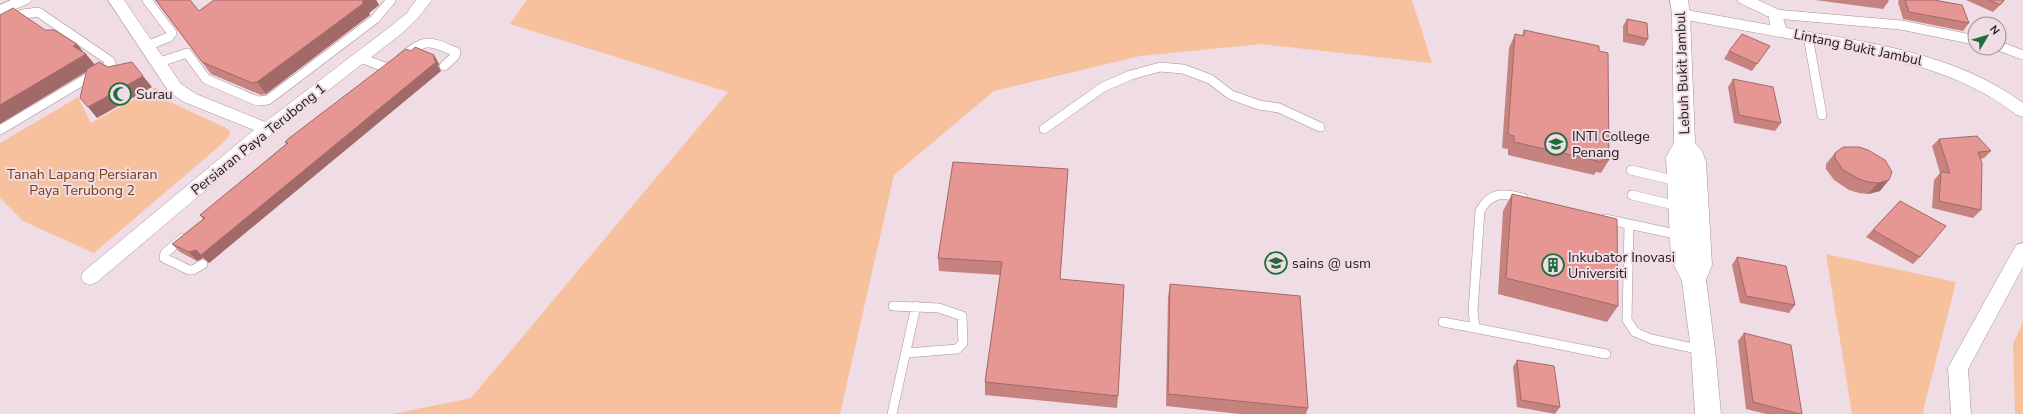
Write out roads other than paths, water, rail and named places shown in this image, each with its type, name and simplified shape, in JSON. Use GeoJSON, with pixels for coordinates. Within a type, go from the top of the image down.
{"type":"FeatureCollection","features":[{"type":"Feature","properties":{"kind":"main road","name":"Lebuh Bukit Jambul"},"geometry":{"type":"LineString","coordinates":[[1680,7],[1685,146],[1691,151],[1695,162],[1700,265],[1694,280]]}},
{"type":"Feature","properties":{"kind":"main road","name":"Lebuh Bukit Jambul"},"geometry":{"type":"LineString","coordinates":[[1685,146],[1680,149],[1677,157],[1678,206],[1682,259],[1694,280],[1703,350],[1708,414]]}},
{"type":"Feature","properties":{"kind":"street"},"geometry":{"type":"LineString","coordinates":[[0,11],[24,0]]}},
{"type":"Feature","properties":{"kind":"street"},"geometry":{"type":"LineString","coordinates":[[116,0],[175,88],[190,98],[267,129]]}},
{"type":"Feature","properties":{"kind":"street","name":"Persiaran Paya Terubong 1"},"geometry":{"type":"LineString","coordinates":[[90,277],[267,129],[361,58],[412,16],[424,0]]}},
{"type":"Feature","properties":{"kind":"street"},"geometry":{"type":"LineString","coordinates":[[1745,0],[1776,14],[1779,31]]}},
{"type":"Feature","properties":{"kind":"street","name":"Lintang Bukit Jambul"},"geometry":{"type":"LineString","coordinates":[[1680,7],[1779,31],[1925,61],[1967,77],[2023,111]]}},
{"type":"Feature","properties":{"kind":"street"},"geometry":{"type":"LineString","coordinates":[[1961,414],[1958,368],[2023,250]]}},
{"type":"Feature","properties":{"kind":"lane"},"geometry":{"type":"LineString","coordinates":[[147,0],[172,33],[169,36],[147,46]]}},
{"type":"Feature","properties":{"kind":"lane"},"geometry":{"type":"LineString","coordinates":[[158,63],[187,53],[206,79],[257,101],[268,100],[375,19],[391,0]]}},
{"type":"Feature","properties":{"kind":"lane"},"geometry":{"type":"LineString","coordinates":[[0,26],[20,16],[31,12],[38,12],[110,61],[111,64],[107,68],[0,130]]}},
{"type":"Feature","properties":{"kind":"lane"},"geometry":{"type":"LineString","coordinates":[[1776,14],[1901,25],[1967,38]]}},
{"type":"Feature","properties":{"kind":"lane"},"geometry":{"type":"LineString","coordinates":[[1808,36],[1822,115]]}},
{"type":"Feature","properties":{"kind":"lane"},"geometry":{"type":"LineString","coordinates":[[361,58],[384,71],[421,42],[428,41],[456,52],[455,56],[444,66]]}},
{"type":"Feature","properties":{"kind":"lane"},"geometry":{"type":"LineString","coordinates":[[2007,49],[2023,55]]}},
{"type":"Feature","properties":{"kind":"lane"},"geometry":{"type":"LineString","coordinates":[[1044,129],[1103,87],[1131,75],[1160,67],[1183,69],[1210,79],[1231,95],[1259,105],[1279,108],[1320,127]]}},
{"type":"Feature","properties":{"kind":"lane"},"geometry":{"type":"LineString","coordinates":[[1632,170],[1677,181]]}},
{"type":"Feature","properties":{"kind":"lane"},"geometry":{"type":"LineString","coordinates":[[1475,328],[1473,311],[1480,211],[1484,201],[1494,195],[1510,195],[1533,201]]}},
{"type":"Feature","properties":{"kind":"lane"},"geometry":{"type":"LineString","coordinates":[[1632,196],[1678,206]]}},
{"type":"Feature","properties":{"kind":"lane"},"geometry":{"type":"LineString","coordinates":[[1595,216],[1629,225],[1680,235]]}},
{"type":"Feature","properties":{"kind":"lane"},"geometry":{"type":"LineString","coordinates":[[1629,225],[1627,320],[1635,332],[1651,339],[1703,350]]}},
{"type":"Feature","properties":{"kind":"lane"},"geometry":{"type":"LineString","coordinates":[[189,232],[165,253],[164,258],[189,270],[193,270],[203,264]]}},
{"type":"Feature","properties":{"kind":"lane"},"geometry":{"type":"LineString","coordinates":[[893,306],[916,306],[956,311],[962,316],[963,343],[957,349],[907,353]]}},
{"type":"Feature","properties":{"kind":"lane"},"geometry":{"type":"LineString","coordinates":[[892,414],[907,353],[916,306]]}},
{"type":"Feature","properties":{"kind":"lane"},"geometry":{"type":"LineString","coordinates":[[1443,322],[1606,354]]}},
{"type":"Feature","properties":{"kind":"place","name":"Surau"},"geometry":{"type":"Point","coordinates":[120,94]}},
{"type":"Feature","properties":{"kind":"place","name":"INTI College Penang"},"geometry":{"type":"Point","coordinates":[1556,144]}},
{"type":"Feature","properties":{"kind":"place","name":"sains @ usm"},"geometry":{"type":"Point","coordinates":[1276,263]}},
{"type":"Feature","properties":{"kind":"place","name":"Inkubator Inovasi Universiti"},"geometry":{"type":"Point","coordinates":[1553,265]}},
{"type":"Feature","properties":{"kind":"park label","name":"Tanah Lapang Persiaran Paya Terubong 2"},"geometry":{"type":"Point","coordinates":[82,182]}}]}
